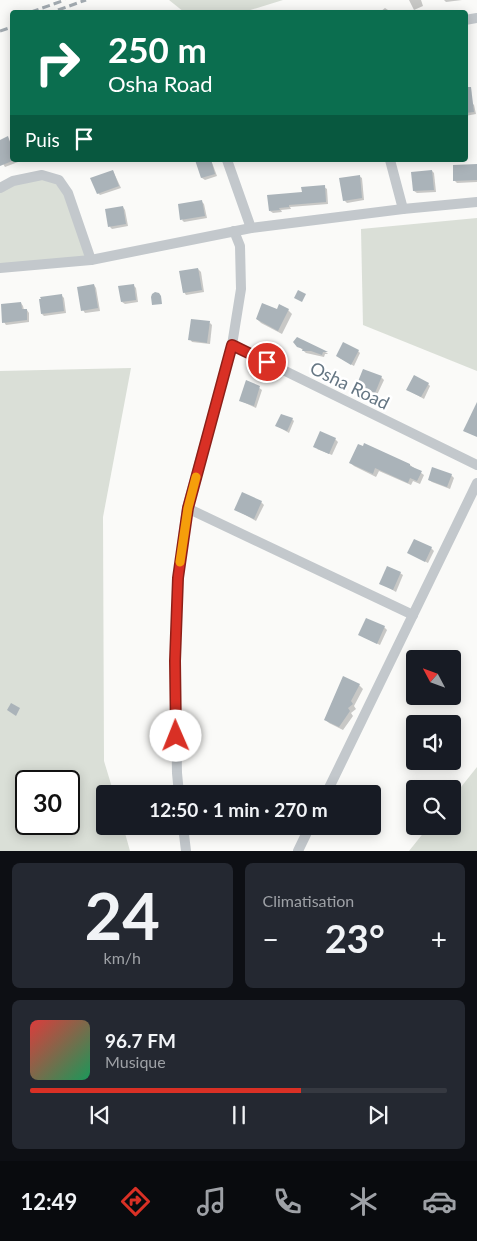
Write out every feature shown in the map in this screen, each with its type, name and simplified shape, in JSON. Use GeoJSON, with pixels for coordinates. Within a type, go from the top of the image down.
{"type":"FeatureCollection","features":[{"type":"Feature","properties":{"kind":"street"},"geometry":{"type":"LineString","coordinates":[[227,162],[251,228]]}},
{"type":"Feature","properties":{"kind":"street"},"geometry":{"type":"LineString","coordinates":[[391,162],[403,209]]}},
{"type":"Feature","properties":{"kind":"street"},"geometry":{"type":"LineString","coordinates":[[0,188],[13,181],[42,175],[60,180],[68,193],[91,260]]}},
{"type":"Feature","properties":{"kind":"street"},"geometry":{"type":"LineString","coordinates":[[0,268],[91,260],[251,228],[403,209],[477,202]]}},
{"type":"Feature","properties":{"kind":"street"},"geometry":{"type":"LineString","coordinates":[[179,785],[175,661],[178,578],[188,508],[232,345],[241,289],[240,246],[234,231]]}},
{"type":"Feature","properties":{"kind":"street","name":"Osha Road"},"geometry":{"type":"LineString","coordinates":[[232,345],[477,465]]}},
{"type":"Feature","properties":{"kind":"street"},"geometry":{"type":"LineString","coordinates":[[330,785],[477,483]]}},
{"type":"Feature","properties":{"kind":"street"},"geometry":{"type":"LineString","coordinates":[[188,508],[413,615]]}},
{"type":"Feature","properties":{"kind":"street"},"geometry":{"type":"LineString","coordinates":[[184,835],[186,851]]}},
{"type":"Feature","properties":{"kind":"street"},"geometry":{"type":"LineString","coordinates":[[298,851],[306,835]]}},
{"type":"Feature","properties":{"kind":"shaded area"},"geometry":{"type":"Polygon","coordinates":[[[169,0],[283,0],[250,10],[182,10],[169,0]]]}},
{"type":"Feature","properties":{"kind":"shaded area"},"geometry":{"type":"Polygon","coordinates":[[[42,175],[59,180],[91,260],[0,268],[0,188],[42,175]]]}},
{"type":"Feature","properties":{"kind":"shaded area"},"geometry":{"type":"Polygon","coordinates":[[[477,218],[477,371],[363,325],[361,229],[477,218]]]}},
{"type":"Feature","properties":{"kind":"shaded area"},"geometry":{"type":"Polygon","coordinates":[[[131,368],[103,517],[104,761],[111,785],[96,785],[96,835],[126,835],[130,851],[0,851],[0,371],[131,368]]]}},
{"type":"Feature","properties":{"kind":"shaded area"},"geometry":{"type":"Polygon","coordinates":[[[477,767],[477,851],[409,851],[422,835],[461,835],[461,787],[477,767]]]}},
{"type":"Feature","properties":{"kind":"building"},"geometry":{"type":"Polygon","coordinates":[[[468,87],[471,87],[474,112],[468,113],[468,87]]]}},
{"type":"Feature","properties":{"kind":"building"},"geometry":{"type":"Polygon","coordinates":[[[8,136],[10,142],[10,162],[0,166],[0,140],[8,136]]]}},
{"type":"Feature","properties":{"kind":"building"},"geometry":{"type":"Polygon","coordinates":[[[196,162],[212,162],[215,174],[201,178],[196,162]]]}},
{"type":"Feature","properties":{"kind":"building"},"geometry":{"type":"Polygon","coordinates":[[[477,164],[477,180],[453,181],[453,165],[477,164]]]}},
{"type":"Feature","properties":{"kind":"building"},"geometry":{"type":"Polygon","coordinates":[[[113,170],[119,186],[97,194],[90,178],[113,170]]]}},
{"type":"Feature","properties":{"kind":"building"},"geometry":{"type":"Polygon","coordinates":[[[432,170],[434,190],[413,191],[411,172],[432,170]]]}},
{"type":"Feature","properties":{"kind":"building"},"geometry":{"type":"Polygon","coordinates":[[[360,175],[362,198],[343,201],[339,178],[360,175]]]}},
{"type":"Feature","properties":{"kind":"building"},"geometry":{"type":"Polygon","coordinates":[[[325,185],[326,202],[289,205],[289,207],[279,208],[280,210],[269,211],[267,195],[302,192],[301,187],[325,185]]]}},
{"type":"Feature","properties":{"kind":"building"},"geometry":{"type":"Polygon","coordinates":[[[202,200],[205,216],[180,220],[178,204],[202,200]]]}},
{"type":"Feature","properties":{"kind":"building"},"geometry":{"type":"Polygon","coordinates":[[[123,206],[126,224],[108,227],[105,209],[123,206]]]}},
{"type":"Feature","properties":{"kind":"building"},"geometry":{"type":"Polygon","coordinates":[[[198,268],[202,290],[183,293],[179,271],[198,268]]]}},
{"type":"Feature","properties":{"kind":"building"},"geometry":{"type":"Polygon","coordinates":[[[94,284],[98,308],[81,311],[77,287],[94,284]]]}},
{"type":"Feature","properties":{"kind":"building"},"geometry":{"type":"Polygon","coordinates":[[[134,284],[136,300],[121,302],[118,286],[134,284]]]}},
{"type":"Feature","properties":{"kind":"building"},"geometry":{"type":"Polygon","coordinates":[[[298,290],[306,294],[302,302],[294,298],[298,290]]]}},
{"type":"Feature","properties":{"kind":"building"},"geometry":{"type":"Polygon","coordinates":[[[155,292],[161,296],[162,304],[152,305],[151,297],[155,292]]]}},
{"type":"Feature","properties":{"kind":"building"},"geometry":{"type":"Polygon","coordinates":[[[62,294],[64,311],[41,314],[40,297],[62,294]]]}},
{"type":"Feature","properties":{"kind":"building"},"geometry":{"type":"Polygon","coordinates":[[[21,302],[22,309],[27,309],[27,320],[2,323],[1,304],[21,302]]]}},
{"type":"Feature","properties":{"kind":"building"},"geometry":{"type":"Polygon","coordinates":[[[262,303],[277,309],[279,304],[289,309],[278,331],[256,319],[262,303]]]}},
{"type":"Feature","properties":{"kind":"building"},"geometry":{"type":"Polygon","coordinates":[[[191,319],[210,321],[207,343],[188,340],[191,319]]]}},
{"type":"Feature","properties":{"kind":"building"},"geometry":{"type":"Polygon","coordinates":[[[297,337],[328,352],[323,352],[322,355],[311,351],[302,351],[303,349],[297,347],[293,342],[297,337]]]}},
{"type":"Feature","properties":{"kind":"building"},"geometry":{"type":"Polygon","coordinates":[[[343,342],[359,350],[351,365],[336,356],[343,342]]]}},
{"type":"Feature","properties":{"kind":"building"},"geometry":{"type":"Polygon","coordinates":[[[363,369],[382,376],[375,393],[357,384],[363,369]]]}},
{"type":"Feature","properties":{"kind":"building"},"geometry":{"type":"Polygon","coordinates":[[[414,375],[429,383],[421,397],[406,390],[414,375]]]}},
{"type":"Feature","properties":{"kind":"building"},"geometry":{"type":"Polygon","coordinates":[[[246,380],[260,386],[254,406],[239,401],[246,380]]]}},
{"type":"Feature","properties":{"kind":"building"},"geometry":{"type":"Polygon","coordinates":[[[477,402],[477,437],[463,431],[477,402]]]}},
{"type":"Feature","properties":{"kind":"building"},"geometry":{"type":"Polygon","coordinates":[[[281,414],[293,418],[287,431],[275,426],[281,414]]]}},
{"type":"Feature","properties":{"kind":"building"},"geometry":{"type":"Polygon","coordinates":[[[320,431],[336,438],[329,454],[313,447],[320,431]]]}},
{"type":"Feature","properties":{"kind":"building"},"geometry":{"type":"Polygon","coordinates":[[[364,443],[422,471],[417,481],[410,478],[408,483],[375,468],[373,474],[349,463],[358,444],[363,446],[364,443]]]}},
{"type":"Feature","properties":{"kind":"building"},"geometry":{"type":"Polygon","coordinates":[[[432,467],[452,474],[447,487],[428,480],[432,467]]]}},
{"type":"Feature","properties":{"kind":"building"},"geometry":{"type":"Polygon","coordinates":[[[242,492],[262,501],[254,519],[234,510],[242,492]]]}},
{"type":"Feature","properties":{"kind":"building"},"geometry":{"type":"Polygon","coordinates":[[[414,539],[432,547],[425,562],[407,553],[414,539]]]}},
{"type":"Feature","properties":{"kind":"building"},"geometry":{"type":"Polygon","coordinates":[[[387,566],[401,572],[393,590],[379,584],[387,566]]]}},
{"type":"Feature","properties":{"kind":"building"},"geometry":{"type":"Polygon","coordinates":[[[366,618],[385,626],[377,644],[358,635],[366,618]]]}},
{"type":"Feature","properties":{"kind":"building"},"geometry":{"type":"Polygon","coordinates":[[[343,676],[360,684],[351,701],[353,704],[348,708],[350,711],[339,727],[324,720],[343,676]]]}},
{"type":"Feature","properties":{"kind":"building"},"geometry":{"type":"Polygon","coordinates":[[[11,703],[20,708],[16,716],[7,710],[11,703]]]}},
{"type":"Feature","properties":{"kind":"railway"},"geometry":{"type":"LineString","coordinates":[[37,10],[65,0]]}},
{"type":"Feature","properties":{"kind":"railway"},"geometry":{"type":"LineString","coordinates":[[58,10],[86,0]]}},
{"type":"Feature","properties":{"kind":"railway"},"geometry":{"type":"LineString","coordinates":[[0,31],[10,28]]}},
{"type":"Feature","properties":{"kind":"slow traffic"},"geometry":{"type":"LineString","coordinates":[[180,562],[188,508],[196,477]]}},
{"type":"Feature","properties":{"kind":"route"},"geometry":{"type":"LineString","coordinates":[[176,736],[175,661],[178,578],[188,508],[232,345],[267,362]]}}]}
